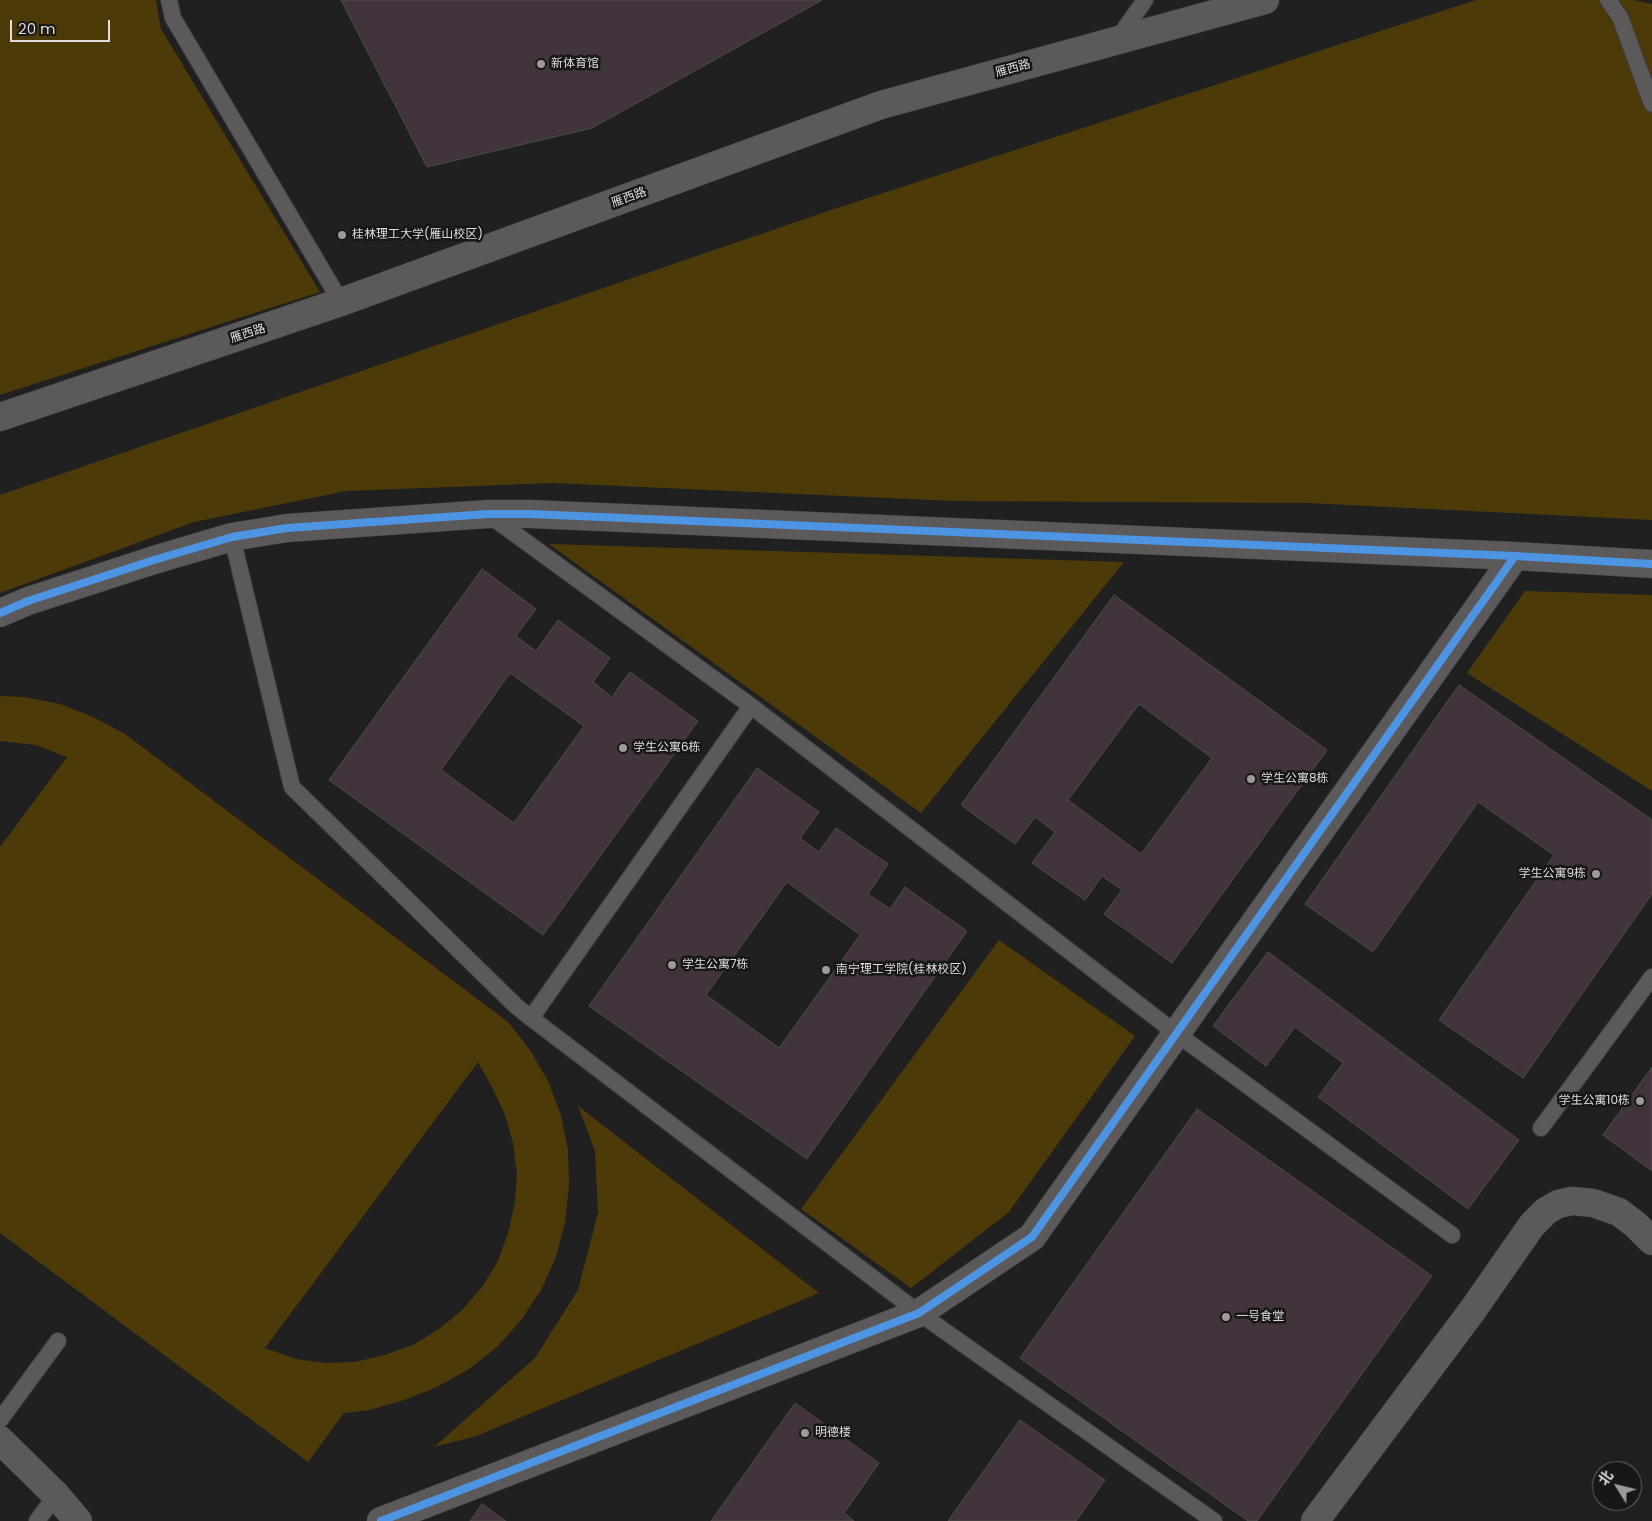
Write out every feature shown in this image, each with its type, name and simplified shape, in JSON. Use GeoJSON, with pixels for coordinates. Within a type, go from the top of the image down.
{"type":"FeatureCollection","features":[{"type":"Feature","properties":{"kind":"street","name":"雁西路"},"geometry":{"type":"LineString","coordinates":[[0,417],[341,302],[881,106],[1264,0]]}},
{"type":"Feature","properties":{"kind":"street"},"geometry":{"type":"LineString","coordinates":[[0,613],[28,601],[145,562],[232,537],[287,528],[488,514],[530,514],[1515,556],[1652,564]]}},
{"type":"Feature","properties":{"kind":"street"},"geometry":{"type":"LineString","coordinates":[[381,1521],[919,1312],[1032,1237],[1515,556]]}},
{"type":"Feature","properties":{"kind":"street"},"geometry":{"type":"LineString","coordinates":[[1315,1521],[1472,1311],[1532,1225],[1546,1211],[1558,1204],[1572,1201],[1594,1203],[1620,1212],[1652,1241]]}},
{"type":"Feature","properties":{"kind":"street"},"geometry":{"type":"LineString","coordinates":[[0,1440],[56,1495],[78,1521]]}},
{"type":"Feature","properties":{"kind":"lane"},"geometry":{"type":"LineString","coordinates":[[169,0],[173,18],[341,302]]}},
{"type":"Feature","properties":{"kind":"lane"},"geometry":{"type":"LineString","coordinates":[[1116,41],[1145,0]]}},
{"type":"Feature","properties":{"kind":"lane"},"geometry":{"type":"LineString","coordinates":[[1608,0],[1620,17],[1652,104]]}},
{"type":"Feature","properties":{"kind":"lane"},"geometry":{"type":"LineString","coordinates":[[488,514],[751,706],[1177,1034],[1452,1235]]}},
{"type":"Feature","properties":{"kind":"lane"},"geometry":{"type":"LineString","coordinates":[[232,537],[292,787],[516,1006],[531,1018],[919,1312],[1214,1521]]}},
{"type":"Feature","properties":{"kind":"lane"},"geometry":{"type":"LineString","coordinates":[[531,1018],[751,706]]}},
{"type":"Feature","properties":{"kind":"lane"},"geometry":{"type":"LineString","coordinates":[[1541,1128],[1652,977]]}},
{"type":"Feature","properties":{"kind":"lane"},"geometry":{"type":"LineString","coordinates":[[0,1420],[58,1341]]}},
{"type":"Feature","properties":{"kind":"lane"},"geometry":{"type":"LineString","coordinates":[[37,1521],[56,1495]]}},
{"type":"Feature","properties":{"kind":"shaded area"},"geometry":{"type":"Polygon","coordinates":[[[0,0],[156,0],[161,29],[320,292],[0,395],[0,0]]]}},
{"type":"Feature","properties":{"kind":"shaded area"},"geometry":{"type":"Polygon","coordinates":[[[1476,0],[1633,0],[1652,4],[1652,520],[1308,503],[955,501],[553,483],[346,491],[194,522],[0,593],[0,495],[825,212],[1476,0]]]}},
{"type":"Feature","properties":{"kind":"shaded area"},"geometry":{"type":"Polygon","coordinates":[[[549,544],[1124,562],[921,813],[549,544]]]}},
{"type":"Feature","properties":{"kind":"shaded area"},"geometry":{"type":"Polygon","coordinates":[[[1525,591],[1652,595],[1652,791],[1467,673],[1525,591]]]}},
{"type":"Feature","properties":{"kind":"shaded area"},"geometry":{"type":"Polygon","coordinates":[[[0,696],[24,697],[60,704],[93,717],[125,734],[508,1022],[530,1050],[548,1081],[561,1115],[568,1150],[569,1186],[565,1222],[556,1257],[541,1290],[521,1320],[497,1347],[469,1369],[437,1387],[404,1400],[370,1410],[344,1413],[308,1462],[0,1233],[0,847],[67,757],[35,745],[0,741],[0,696]],[[478,1062],[265,1348],[296,1359],[325,1363],[355,1362],[385,1355],[413,1345],[439,1329],[462,1310],[482,1287],[498,1261],[508,1233],[515,1203],[517,1173],[513,1143],[505,1115],[478,1062]]]}},
{"type":"Feature","properties":{"kind":"shaded area"},"geometry":{"type":"Polygon","coordinates":[[[999,940],[1135,1036],[1009,1212],[911,1288],[801,1209],[999,940]]]}},
{"type":"Feature","properties":{"kind":"shaded area"},"geometry":{"type":"Polygon","coordinates":[[[578,1106],[819,1293],[476,1436],[434,1447],[535,1358],[578,1290],[598,1213],[595,1151],[578,1106]]]}},
{"type":"Feature","properties":{"kind":"building","name":"新体育馆"},"geometry":{"type":"Polygon","coordinates":[[[341,0],[822,0],[592,128],[427,167],[341,0]]]}},
{"type":"Feature","properties":{"kind":"building","name":"学生公寓6栋"},"geometry":{"type":"Polygon","coordinates":[[[482,569],[536,609],[516,636],[536,651],[558,620],[610,658],[593,682],[612,697],[630,672],[698,721],[543,935],[329,780],[482,569]],[[510,673],[441,770],[514,823],[584,726],[510,673]]]}},
{"type":"Feature","properties":{"kind":"building","name":"学生公寓8栋"},"geometry":{"type":"Polygon","coordinates":[[[1114,595],[1327,750],[1172,963],[1104,914],[1122,890],[1102,876],[1085,900],[1032,863],[1055,832],[1035,817],[1015,844],[961,805],[1114,595]],[[1139,704],[1068,800],[1141,854],[1212,758],[1139,704]]]}},
{"type":"Feature","properties":{"kind":"building","name":"学生公寓9栋"},"geometry":{"type":"Polygon","coordinates":[[[1459,685],[1652,820],[1652,894],[1523,1078],[1439,1020],[1554,855],[1478,802],[1373,952],[1305,904],[1459,685]]]}},
{"type":"Feature","properties":{"kind":"building","name":"学生公寓7栋"},"geometry":{"type":"Polygon","coordinates":[[[757,768],[819,812],[800,838],[819,852],[836,828],[888,864],[868,894],[890,909],[905,887],[967,931],[807,1159],[589,1006],[757,768]],[[787,882],[706,995],[779,1048],[860,935],[787,882]]]}},
{"type":"Feature","properties":{"kind":"building"},"geometry":{"type":"Polygon","coordinates":[[[1268,952],[1519,1140],[1468,1209],[1318,1097],[1343,1063],[1295,1027],[1266,1066],[1213,1026],[1268,952]]]}},
{"type":"Feature","properties":{"kind":"building","name":"学生公寓10栋"},"geometry":{"type":"Polygon","coordinates":[[[1652,1067],[1652,1171],[1603,1135],[1652,1067]]]}},
{"type":"Feature","properties":{"kind":"building","name":"一号食堂"},"geometry":{"type":"Polygon","coordinates":[[[1197,1109],[1432,1276],[1257,1521],[1248,1521],[1020,1358],[1197,1109]]]}},
{"type":"Feature","properties":{"kind":"building","name":"明德楼"},"geometry":{"type":"Polygon","coordinates":[[[795,1403],[879,1463],[844,1513],[854,1521],[711,1521],[795,1403]]]}},
{"type":"Feature","properties":{"kind":"building"},"geometry":{"type":"Polygon","coordinates":[[[1020,1420],[1105,1480],[1076,1521],[948,1521],[1020,1420]]]}},
{"type":"Feature","properties":{"kind":"building"},"geometry":{"type":"Polygon","coordinates":[[[482,1504],[506,1521],[470,1521],[482,1504]]]}},
{"type":"Feature","properties":{"kind":"cycle path"},"geometry":{"type":"LineString","coordinates":[[0,613],[28,601],[232,537],[287,528],[488,514],[530,514],[1515,556],[1652,564]]}},
{"type":"Feature","properties":{"kind":"cycle path"},"geometry":{"type":"LineString","coordinates":[[381,1521],[919,1313],[1032,1237],[1515,556]]}},
{"type":"Feature","properties":{"kind":"place","name":"新体育馆"},"geometry":{"type":"Point","coordinates":[541,64]}},
{"type":"Feature","properties":{"kind":"place","name":"桂林理工大学(雁山校区)"},"geometry":{"type":"Point","coordinates":[342,235]}},
{"type":"Feature","properties":{"kind":"place","name":"学生公寓6栋"},"geometry":{"type":"Point","coordinates":[623,748]}},
{"type":"Feature","properties":{"kind":"place","name":"学生公寓8栋"},"geometry":{"type":"Point","coordinates":[1251,779]}},
{"type":"Feature","properties":{"kind":"place","name":"学生公寓9栋"},"geometry":{"type":"Point","coordinates":[1596,874]}},
{"type":"Feature","properties":{"kind":"place","name":"学生公寓7栋"},"geometry":{"type":"Point","coordinates":[672,965]}},
{"type":"Feature","properties":{"kind":"place","name":"南宁理工学院(桂林校区)"},"geometry":{"type":"Point","coordinates":[826,970]}},
{"type":"Feature","properties":{"kind":"place","name":"学生公寓10栋"},"geometry":{"type":"Point","coordinates":[1640,1101]}},
{"type":"Feature","properties":{"kind":"place","name":"一号食堂"},"geometry":{"type":"Point","coordinates":[1226,1317]}},
{"type":"Feature","properties":{"kind":"place","name":"明德楼"},"geometry":{"type":"Point","coordinates":[805,1433]}}]}
